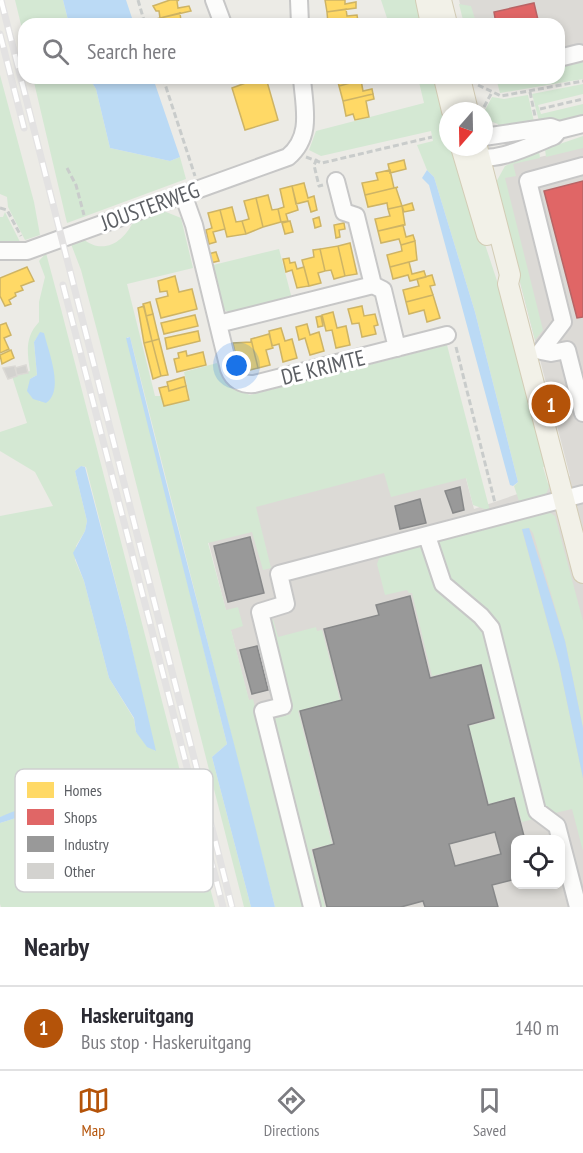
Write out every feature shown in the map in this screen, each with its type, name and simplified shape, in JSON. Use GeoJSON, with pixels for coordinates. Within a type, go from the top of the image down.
{"type":"FeatureCollection","features":[{"type":"Feature","properties":{"kind":"main road"},"geometry":{"type":"LineString","coordinates":[[426,0],[430,18]]}},
{"type":"Feature","properties":{"kind":"main road"},"geometry":{"type":"LineString","coordinates":[[441,0],[446,18]]}},
{"type":"Feature","properties":{"kind":"main road"},"geometry":{"type":"LineString","coordinates":[[445,84],[450,102]]}},
{"type":"Feature","properties":{"kind":"main road"},"geometry":{"type":"LineString","coordinates":[[461,84],[466,102]]}},
{"type":"Feature","properties":{"kind":"main road"},"geometry":{"type":"LineString","coordinates":[[471,156],[501,277],[508,284],[534,353],[564,498],[583,573]]}},
{"type":"Feature","properties":{"kind":"street"},"geometry":{"type":"LineString","coordinates":[[214,0],[221,18]]}},
{"type":"Feature","properties":{"kind":"street"},"geometry":{"type":"LineString","coordinates":[[299,0],[300,18]]}},
{"type":"Feature","properties":{"kind":"street"},"geometry":{"type":"LineString","coordinates":[[565,56],[579,53]]}},
{"type":"Feature","properties":{"kind":"street"},"geometry":{"type":"LineString","coordinates":[[302,84],[306,130],[302,154]]}},
{"type":"Feature","properties":{"kind":"street"},"geometry":{"type":"LineString","coordinates":[[493,136],[538,129],[559,130],[583,124]]}},
{"type":"Feature","properties":{"kind":"street"},"geometry":{"type":"LineString","coordinates":[[493,147],[541,141],[554,136],[559,130]]}},
{"type":"Feature","properties":{"kind":"street","name":"JOUSTERWEG"},"geometry":{"type":"LineString","coordinates":[[0,252],[27,251],[183,194],[302,154]]}},
{"type":"Feature","properties":{"kind":"street"},"geometry":{"type":"LineString","coordinates":[[534,353],[563,322],[528,181],[583,166]]}},
{"type":"Feature","properties":{"kind":"street"},"geometry":{"type":"LineString","coordinates":[[336,181],[344,212],[356,216],[373,285]]}},
{"type":"Feature","properties":{"kind":"street","name":"DE KRIMTE"},"geometry":{"type":"LineString","coordinates":[[183,194],[194,225],[231,373],[236,380],[247,384],[447,335]]}},
{"type":"Feature","properties":{"kind":"street"},"geometry":{"type":"LineString","coordinates":[[218,324],[373,285],[383,290],[397,348]]}},
{"type":"Feature","properties":{"kind":"street"},"geometry":{"type":"LineString","coordinates":[[534,353],[551,354],[567,350],[583,413]]}},
{"type":"Feature","properties":{"kind":"street"},"geometry":{"type":"LineString","coordinates":[[312,907],[263,711],[283,706],[260,612],[286,604],[279,574],[583,494]]}},
{"type":"Feature","properties":{"kind":"street"},"geometry":{"type":"LineString","coordinates":[[427,536],[443,584],[481,616],[491,628],[537,811],[557,826],[578,907]]}},
{"type":"Feature","properties":{"kind":"path"},"geometry":{"type":"LineString","coordinates":[[138,0],[144,18]]}},
{"type":"Feature","properties":{"kind":"path"},"geometry":{"type":"LineString","coordinates":[[479,84],[491,94],[501,96],[583,81]]}},
{"type":"Feature","properties":{"kind":"path"},"geometry":{"type":"LineString","coordinates":[[165,84],[196,178]]}},
{"type":"Feature","properties":{"kind":"path"},"geometry":{"type":"LineString","coordinates":[[530,92],[537,125]]}},
{"type":"Feature","properties":{"kind":"path"},"geometry":{"type":"LineString","coordinates":[[487,102],[491,94]]}},
{"type":"Feature","properties":{"kind":"path"},"geometry":{"type":"LineString","coordinates":[[540,109],[583,99]]}},
{"type":"Feature","properties":{"kind":"path"},"geometry":{"type":"LineString","coordinates":[[302,154],[315,162],[328,162],[432,137]]}},
{"type":"Feature","properties":{"kind":"path"},"geometry":{"type":"LineString","coordinates":[[67,168],[76,185],[85,219]]}},
{"type":"Feature","properties":{"kind":"path"},"geometry":{"type":"LineString","coordinates":[[0,208],[7,210],[23,242]]}},
{"type":"Feature","properties":{"kind":"path"},"geometry":{"type":"LineString","coordinates":[[447,335],[455,343],[499,517]]}},
{"type":"Feature","properties":{"kind":"shaded area"},"geometry":{"type":"Polygon","coordinates":[[[459,0],[583,0],[583,59],[565,61],[565,18],[464,18],[459,0]]]}},
{"type":"Feature","properties":{"kind":"shaded area"},"geometry":{"type":"Polygon","coordinates":[[[583,147],[583,907],[301,907],[183,441],[439,376],[474,509],[570,476],[496,189],[514,163],[583,147]]]}},
{"type":"Feature","properties":{"kind":"green space"},"geometry":{"type":"Polygon","coordinates":[[[15,0],[63,0],[68,18],[19,18],[15,0]]]}},
{"type":"Feature","properties":{"kind":"green space"},"geometry":{"type":"Polygon","coordinates":[[[381,0],[422,0],[426,18],[387,18],[381,0]]]}},
{"type":"Feature","properties":{"kind":"green space"},"geometry":{"type":"Polygon","coordinates":[[[459,4],[471,6],[475,18],[462,18],[459,4]]]}},
{"type":"Feature","properties":{"kind":"green space"},"geometry":{"type":"Polygon","coordinates":[[[583,55],[583,79],[565,82],[565,62],[583,55]]]}},
{"type":"Feature","properties":{"kind":"green space"},"geometry":{"type":"Polygon","coordinates":[[[0,75],[34,202],[40,235],[25,240],[8,207],[7,197],[0,194],[0,75]]]}},
{"type":"Feature","properties":{"kind":"green space"},"geometry":{"type":"Polygon","coordinates":[[[34,84],[93,84],[110,148],[170,161],[180,157],[186,179],[67,223],[34,84]]]}},
{"type":"Feature","properties":{"kind":"green space"},"geometry":{"type":"Polygon","coordinates":[[[419,84],[441,84],[446,102],[439,102],[439,156],[459,156],[471,202],[501,293],[547,466],[543,467],[549,487],[546,494],[520,504],[514,486],[518,482],[475,312],[434,177],[427,170],[417,145],[433,141],[431,131],[321,156],[309,150],[316,131],[424,103],[419,84]]]}},
{"type":"Feature","properties":{"kind":"green space"},"geometry":{"type":"Polygon","coordinates":[[[498,84],[553,84],[500,93],[498,84]]]}},
{"type":"Feature","properties":{"kind":"green space"},"geometry":{"type":"Polygon","coordinates":[[[583,84],[583,94],[538,105],[541,114],[583,104],[583,116],[540,125],[532,94],[583,84]]]}},
{"type":"Feature","properties":{"kind":"green space"},"geometry":{"type":"Polygon","coordinates":[[[528,95],[535,126],[498,129],[498,124],[493,122],[493,102],[489,102],[492,97],[504,99],[528,95]]]}},
{"type":"Feature","properties":{"kind":"green space"},"geometry":{"type":"Polygon","coordinates":[[[583,136],[583,148],[546,157],[545,149],[583,136]]]}},
{"type":"Feature","properties":{"kind":"green space"},"geometry":{"type":"Polygon","coordinates":[[[539,151],[540,158],[513,164],[516,176],[505,178],[543,330],[535,340],[495,184],[505,166],[539,151]]]}},
{"type":"Feature","properties":{"kind":"green space"},"geometry":{"type":"Polygon","coordinates":[[[161,210],[181,218],[193,268],[127,284],[155,396],[163,396],[165,405],[190,400],[184,372],[217,363],[229,386],[250,395],[447,345],[490,511],[473,505],[466,478],[391,497],[384,473],[256,507],[271,568],[263,570],[252,532],[208,543],[226,610],[238,607],[243,626],[231,630],[249,700],[253,699],[304,907],[275,907],[130,337],[127,337],[227,744],[212,757],[251,907],[244,907],[213,785],[213,769],[209,769],[99,338],[81,270],[71,244],[83,239],[99,246],[113,244],[125,234],[134,220],[161,210]]]}},
{"type":"Feature","properties":{"kind":"green space"},"geometry":{"type":"Polygon","coordinates":[[[5,212],[21,244],[0,243],[0,217],[3,217],[5,212]]]}},
{"type":"Feature","properties":{"kind":"green space"},"geometry":{"type":"Polygon","coordinates":[[[279,249],[292,299],[232,314],[219,307],[209,266],[279,249]]]}},
{"type":"Feature","properties":{"kind":"green space"},"geometry":{"type":"Polygon","coordinates":[[[46,253],[179,769],[15,769],[15,813],[0,817],[0,516],[53,506],[35,472],[0,451],[0,432],[27,423],[12,376],[30,371],[28,345],[31,333],[39,322],[39,302],[45,277],[39,261],[46,253]],[[40,333],[34,342],[37,375],[30,379],[40,402],[44,333],[40,333]],[[81,466],[75,471],[87,521],[85,531],[76,546],[75,560],[84,581],[109,678],[134,719],[136,732],[155,751],[127,627],[86,467],[81,466]]]}},
{"type":"Feature","properties":{"kind":"green space"},"geometry":{"type":"Polygon","coordinates":[[[549,512],[555,516],[583,621],[583,728],[565,641],[533,533],[529,528],[522,530],[559,664],[583,778],[583,851],[572,809],[555,813],[542,804],[498,631],[450,584],[438,543],[441,539],[549,512]]]}},
{"type":"Feature","properties":{"kind":"green space"},"geometry":{"type":"Polygon","coordinates":[[[416,545],[423,547],[483,625],[534,819],[522,822],[515,797],[489,804],[469,726],[496,719],[482,664],[432,676],[412,593],[407,590],[385,595],[377,564],[380,556],[416,545]]]}},
{"type":"Feature","properties":{"kind":"green space"},"geometry":{"type":"Polygon","coordinates":[[[273,619],[278,637],[316,627],[317,631],[322,630],[340,700],[298,711],[332,844],[311,849],[325,907],[317,907],[271,725],[276,718],[291,714],[268,627],[273,619]]]}},
{"type":"Feature","properties":{"kind":"green space"},"geometry":{"type":"Polygon","coordinates":[[[15,818],[15,892],[211,892],[215,907],[1,907],[0,823],[15,818]]]}},
{"type":"Feature","properties":{"kind":"water"},"geometry":{"type":"Polygon","coordinates":[[[63,0],[126,0],[132,18],[68,18],[63,0]]]}},
{"type":"Feature","properties":{"kind":"water"},"geometry":{"type":"Polygon","coordinates":[[[93,84],[155,84],[180,157],[170,161],[110,148],[93,84]]]}},
{"type":"Feature","properties":{"kind":"water"},"geometry":{"type":"Polygon","coordinates":[[[427,170],[434,177],[475,312],[518,482],[513,486],[510,485],[429,185],[422,178],[427,170]]]}},
{"type":"Feature","properties":{"kind":"water"},"geometry":{"type":"Polygon","coordinates":[[[40,332],[44,333],[55,380],[52,397],[46,403],[33,399],[27,391],[30,379],[37,375],[34,342],[40,332]]]}},
{"type":"Feature","properties":{"kind":"water"},"geometry":{"type":"Polygon","coordinates":[[[130,337],[275,907],[251,907],[212,757],[227,744],[126,338],[130,337]]]}},
{"type":"Feature","properties":{"kind":"water"},"geometry":{"type":"Polygon","coordinates":[[[81,466],[85,467],[127,627],[156,751],[147,747],[136,732],[134,718],[109,678],[84,581],[73,553],[85,531],[87,521],[75,471],[81,466]]]}},
{"type":"Feature","properties":{"kind":"water"},"geometry":{"type":"Polygon","coordinates":[[[529,528],[565,641],[583,728],[583,778],[559,664],[522,529],[529,528]]]}},
{"type":"Feature","properties":{"kind":"water"},"geometry":{"type":"Polygon","coordinates":[[[15,811],[15,818],[0,823],[0,817],[15,811]]]}},
{"type":"Feature","properties":{"kind":"building: Homes"},"geometry":{"type":"Polygon","coordinates":[[[170,0],[179,0],[177,1],[178,8],[189,6],[191,11],[160,18],[159,11],[156,11],[153,6],[170,0]]]}},
{"type":"Feature","properties":{"kind":"building: Homes"},"geometry":{"type":"Polygon","coordinates":[[[325,0],[345,0],[345,4],[356,2],[356,8],[327,12],[325,0]]]}},
{"type":"Feature","properties":{"kind":"building: Homes"},"geometry":{"type":"Polygon","coordinates":[[[346,9],[347,16],[357,15],[358,18],[328,18],[327,12],[346,9]]]}},
{"type":"Feature","properties":{"kind":"building: Homes"},"geometry":{"type":"Polygon","coordinates":[[[180,13],[181,18],[160,18],[180,13]]]}},
{"type":"Feature","properties":{"kind":"building: Homes"},"geometry":{"type":"Polygon","coordinates":[[[243,84],[268,84],[278,120],[245,130],[232,88],[243,84]]]}},
{"type":"Feature","properties":{"kind":"building: Homes"},"geometry":{"type":"Polygon","coordinates":[[[362,84],[363,91],[372,89],[373,94],[343,101],[339,86],[362,84]]]}},
{"type":"Feature","properties":{"kind":"building: Homes"},"geometry":{"type":"Polygon","coordinates":[[[373,94],[374,99],[366,101],[369,117],[355,120],[353,114],[346,116],[343,101],[373,94]]]}},
{"type":"Feature","properties":{"kind":"building: Homes"},"geometry":{"type":"Polygon","coordinates":[[[404,160],[406,169],[390,173],[388,164],[404,160]]]}},
{"type":"Feature","properties":{"kind":"building: Homes"},"geometry":{"type":"Polygon","coordinates":[[[390,170],[394,188],[365,195],[362,183],[378,180],[376,173],[390,170]]]}},
{"type":"Feature","properties":{"kind":"building: Homes"},"geometry":{"type":"Polygon","coordinates":[[[304,183],[308,198],[314,196],[317,210],[311,212],[308,201],[296,204],[292,186],[304,183]]]}},
{"type":"Feature","properties":{"kind":"building: Homes"},"geometry":{"type":"Polygon","coordinates":[[[292,186],[298,210],[286,214],[288,221],[281,222],[278,209],[284,207],[280,189],[292,186]]]}},
{"type":"Feature","properties":{"kind":"building: Homes"},"geometry":{"type":"Polygon","coordinates":[[[398,187],[396,188],[402,206],[388,209],[387,203],[368,207],[365,195],[398,187]]]}},
{"type":"Feature","properties":{"kind":"building: Homes"},"geometry":{"type":"Polygon","coordinates":[[[268,195],[272,210],[278,209],[281,222],[263,227],[256,198],[268,195]]]}},
{"type":"Feature","properties":{"kind":"building: Homes"},"geometry":{"type":"Polygon","coordinates":[[[256,198],[263,227],[246,234],[242,221],[249,219],[244,201],[256,198]]]}},
{"type":"Feature","properties":{"kind":"building: Homes"},"geometry":{"type":"Polygon","coordinates":[[[412,203],[414,210],[404,212],[402,206],[412,203]]]}},
{"type":"Feature","properties":{"kind":"building: Homes"},"geometry":{"type":"Polygon","coordinates":[[[402,206],[405,225],[378,231],[375,219],[390,216],[388,209],[402,206]]]}},
{"type":"Feature","properties":{"kind":"building: Homes"},"geometry":{"type":"Polygon","coordinates":[[[232,207],[236,222],[242,221],[246,234],[227,237],[220,210],[232,207]]]}},
{"type":"Feature","properties":{"kind":"building: Homes"},"geometry":{"type":"Polygon","coordinates":[[[220,210],[225,229],[213,232],[216,242],[209,244],[206,230],[212,228],[208,213],[220,210]]]}},
{"type":"Feature","properties":{"kind":"building: Homes"},"geometry":{"type":"Polygon","coordinates":[[[319,217],[321,226],[315,228],[313,219],[319,217]]]}},
{"type":"Feature","properties":{"kind":"building: Homes"},"geometry":{"type":"Polygon","coordinates":[[[290,221],[293,232],[285,234],[282,223],[290,221]]]}},
{"type":"Feature","properties":{"kind":"building: Homes"},"geometry":{"type":"Polygon","coordinates":[[[344,223],[345,229],[339,230],[340,237],[336,238],[334,225],[344,223]]]}},
{"type":"Feature","properties":{"kind":"building: Homes"},"geometry":{"type":"Polygon","coordinates":[[[403,225],[406,237],[413,235],[415,241],[401,245],[399,239],[381,243],[378,231],[403,225]]]}},
{"type":"Feature","properties":{"kind":"building: Homes"},"geometry":{"type":"Polygon","coordinates":[[[415,241],[417,260],[390,267],[387,255],[402,251],[401,245],[415,241]]]}},
{"type":"Feature","properties":{"kind":"building: Homes"},"geometry":{"type":"Polygon","coordinates":[[[350,243],[357,274],[345,276],[338,246],[350,243]]]}},
{"type":"Feature","properties":{"kind":"building: Homes"},"geometry":{"type":"Polygon","coordinates":[[[338,246],[345,276],[334,279],[331,270],[325,271],[320,249],[338,246]]]}},
{"type":"Feature","properties":{"kind":"building: Homes"},"geometry":{"type":"Polygon","coordinates":[[[320,249],[325,271],[318,273],[321,283],[309,286],[302,260],[314,257],[313,250],[320,249]]]}},
{"type":"Feature","properties":{"kind":"building: Homes"},"geometry":{"type":"Polygon","coordinates":[[[216,252],[219,261],[210,263],[208,254],[216,252]]]}},
{"type":"Feature","properties":{"kind":"building: Homes"},"geometry":{"type":"Polygon","coordinates":[[[289,258],[290,263],[295,262],[297,269],[304,267],[309,286],[297,288],[292,270],[286,272],[283,259],[289,258]]]}},
{"type":"Feature","properties":{"kind":"building: Homes"},"geometry":{"type":"Polygon","coordinates":[[[409,262],[412,274],[424,271],[426,277],[410,281],[408,275],[393,279],[390,267],[409,262]]]}},
{"type":"Feature","properties":{"kind":"building: Homes"},"geometry":{"type":"Polygon","coordinates":[[[27,267],[34,281],[21,286],[23,290],[15,293],[16,296],[9,300],[11,304],[5,306],[0,296],[0,278],[27,267]]]}},
{"type":"Feature","properties":{"kind":"building: Homes"},"geometry":{"type":"Polygon","coordinates":[[[432,275],[435,285],[430,286],[433,295],[406,302],[403,290],[419,286],[417,279],[432,275]]]}},
{"type":"Feature","properties":{"kind":"building: Homes"},"geometry":{"type":"Polygon","coordinates":[[[175,276],[179,292],[192,289],[197,309],[161,318],[156,299],[168,296],[167,291],[160,292],[158,281],[175,276]]]}},
{"type":"Feature","properties":{"kind":"building: Homes"},"geometry":{"type":"Polygon","coordinates":[[[433,295],[440,318],[427,322],[424,310],[409,314],[406,302],[433,295]]]}},
{"type":"Feature","properties":{"kind":"building: Homes"},"geometry":{"type":"Polygon","coordinates":[[[150,302],[153,314],[146,316],[143,304],[150,302]]]}},
{"type":"Feature","properties":{"kind":"building: Homes"},"geometry":{"type":"Polygon","coordinates":[[[144,306],[152,341],[144,343],[138,308],[144,306]]]}},
{"type":"Feature","properties":{"kind":"building: Homes"},"geometry":{"type":"Polygon","coordinates":[[[362,306],[364,316],[375,314],[378,325],[374,326],[376,334],[362,337],[359,323],[352,324],[348,309],[362,306]]]}},
{"type":"Feature","properties":{"kind":"building: Homes"},"geometry":{"type":"Polygon","coordinates":[[[333,312],[337,328],[346,326],[350,345],[336,348],[332,330],[326,331],[322,315],[333,312]]]}},
{"type":"Feature","properties":{"kind":"building: Homes"},"geometry":{"type":"Polygon","coordinates":[[[153,314],[159,339],[152,341],[146,316],[153,314]]]}},
{"type":"Feature","properties":{"kind":"building: Homes"},"geometry":{"type":"Polygon","coordinates":[[[195,315],[198,326],[164,334],[161,323],[195,315]]]}},
{"type":"Feature","properties":{"kind":"building: Homes"},"geometry":{"type":"Polygon","coordinates":[[[321,316],[323,326],[318,327],[316,317],[321,316]]]}},
{"type":"Feature","properties":{"kind":"building: Homes"},"geometry":{"type":"Polygon","coordinates":[[[6,323],[11,335],[4,338],[9,349],[0,353],[0,325],[6,323]]]}},
{"type":"Feature","properties":{"kind":"building: Homes"},"geometry":{"type":"Polygon","coordinates":[[[307,324],[310,335],[319,332],[324,351],[310,355],[305,338],[299,340],[296,327],[307,324]]]}},
{"type":"Feature","properties":{"kind":"building: Homes"},"geometry":{"type":"Polygon","coordinates":[[[281,328],[285,341],[292,339],[297,358],[283,362],[279,344],[272,346],[269,331],[281,328]]]}},
{"type":"Feature","properties":{"kind":"building: Homes"},"geometry":{"type":"Polygon","coordinates":[[[198,331],[200,341],[167,349],[165,338],[198,331]]]}},
{"type":"Feature","properties":{"kind":"building: Homes"},"geometry":{"type":"Polygon","coordinates":[[[269,334],[273,348],[266,350],[270,365],[258,368],[251,339],[269,334]]]}},
{"type":"Feature","properties":{"kind":"building: Homes"},"geometry":{"type":"Polygon","coordinates":[[[159,339],[168,375],[161,376],[152,341],[159,339]]]}},
{"type":"Feature","properties":{"kind":"building: Homes"},"geometry":{"type":"Polygon","coordinates":[[[251,339],[258,368],[246,371],[242,355],[236,357],[233,343],[251,342],[251,339]]]}},
{"type":"Feature","properties":{"kind":"building: Homes"},"geometry":{"type":"Polygon","coordinates":[[[152,341],[161,376],[153,379],[144,343],[152,341]]]}},
{"type":"Feature","properties":{"kind":"building: Homes"},"geometry":{"type":"Polygon","coordinates":[[[11,350],[14,358],[2,364],[0,355],[11,350]]]}},
{"type":"Feature","properties":{"kind":"building: Homes"},"geometry":{"type":"Polygon","coordinates":[[[186,351],[187,356],[203,352],[206,365],[177,372],[174,359],[179,358],[178,353],[186,351]]]}},
{"type":"Feature","properties":{"kind":"building: Homes"},"geometry":{"type":"Polygon","coordinates":[[[184,377],[186,386],[169,391],[167,382],[184,377]]]}},
{"type":"Feature","properties":{"kind":"building: Homes"},"geometry":{"type":"Polygon","coordinates":[[[168,386],[169,391],[186,386],[189,400],[164,406],[159,388],[168,386]]]}},
{"type":"Feature","properties":{"kind":"building: Shops"},"geometry":{"type":"Polygon","coordinates":[[[534,3],[538,18],[495,18],[494,12],[534,3]]]}},
{"type":"Feature","properties":{"kind":"building: Shops"},"geometry":{"type":"Polygon","coordinates":[[[583,181],[583,317],[577,318],[544,191],[583,181]]]}},
{"type":"Feature","properties":{"kind":"building: Industry"},"geometry":{"type":"Polygon","coordinates":[[[460,487],[464,510],[453,513],[445,491],[460,487]]]}},
{"type":"Feature","properties":{"kind":"building: Industry"},"geometry":{"type":"Polygon","coordinates":[[[420,499],[426,523],[400,529],[395,506],[420,499]]]}},
{"type":"Feature","properties":{"kind":"building: Industry"},"geometry":{"type":"Polygon","coordinates":[[[250,537],[264,593],[228,602],[214,546],[250,537]]]}},
{"type":"Feature","properties":{"kind":"building: Industry"},"geometry":{"type":"Polygon","coordinates":[[[410,596],[430,678],[481,665],[494,718],[468,725],[488,805],[514,798],[524,835],[511,835],[511,880],[492,885],[498,907],[425,907],[423,901],[401,907],[327,907],[313,850],[334,844],[300,711],[342,700],[324,629],[379,615],[376,605],[410,596]],[[495,832],[449,844],[455,866],[501,854],[495,832]]]}},
{"type":"Feature","properties":{"kind":"building: Industry"},"geometry":{"type":"Polygon","coordinates":[[[257,646],[268,690],[252,694],[240,650],[257,646]]]}},
{"type":"Feature","properties":{"kind":"building: Other"},"geometry":{"type":"Polygon","coordinates":[[[26,365],[28,373],[17,375],[15,368],[26,365]]]}},
{"type":"Feature","properties":{"kind":"building: Other"},"geometry":{"type":"Polygon","coordinates":[[[15,366],[17,376],[8,379],[3,368],[15,366]]]}},
{"type":"Feature","properties":{"kind":"railway"},"geometry":{"type":"LineString","coordinates":[[1,0],[18,67]]}},
{"type":"Feature","properties":{"kind":"railway"},"geometry":{"type":"LineString","coordinates":[[0,34],[24,128]]}},
{"type":"Feature","properties":{"kind":"railway"},"geometry":{"type":"LineString","coordinates":[[22,84],[197,769]]}},
{"type":"Feature","properties":{"kind":"railway"},"geometry":{"type":"LineString","coordinates":[[63,285],[188,769]]}},
{"type":"Feature","properties":{"kind":"railway"},"geometry":{"type":"LineString","coordinates":[[213,832],[232,907]]}},
{"type":"Feature","properties":{"kind":"railway"},"geometry":{"type":"LineString","coordinates":[[213,868],[223,907]]}},
{"type":"Feature","properties":{"kind":"place","name":"Haskeruitgang"},"geometry":{"type":"Point","coordinates":[551,404]}}]}
